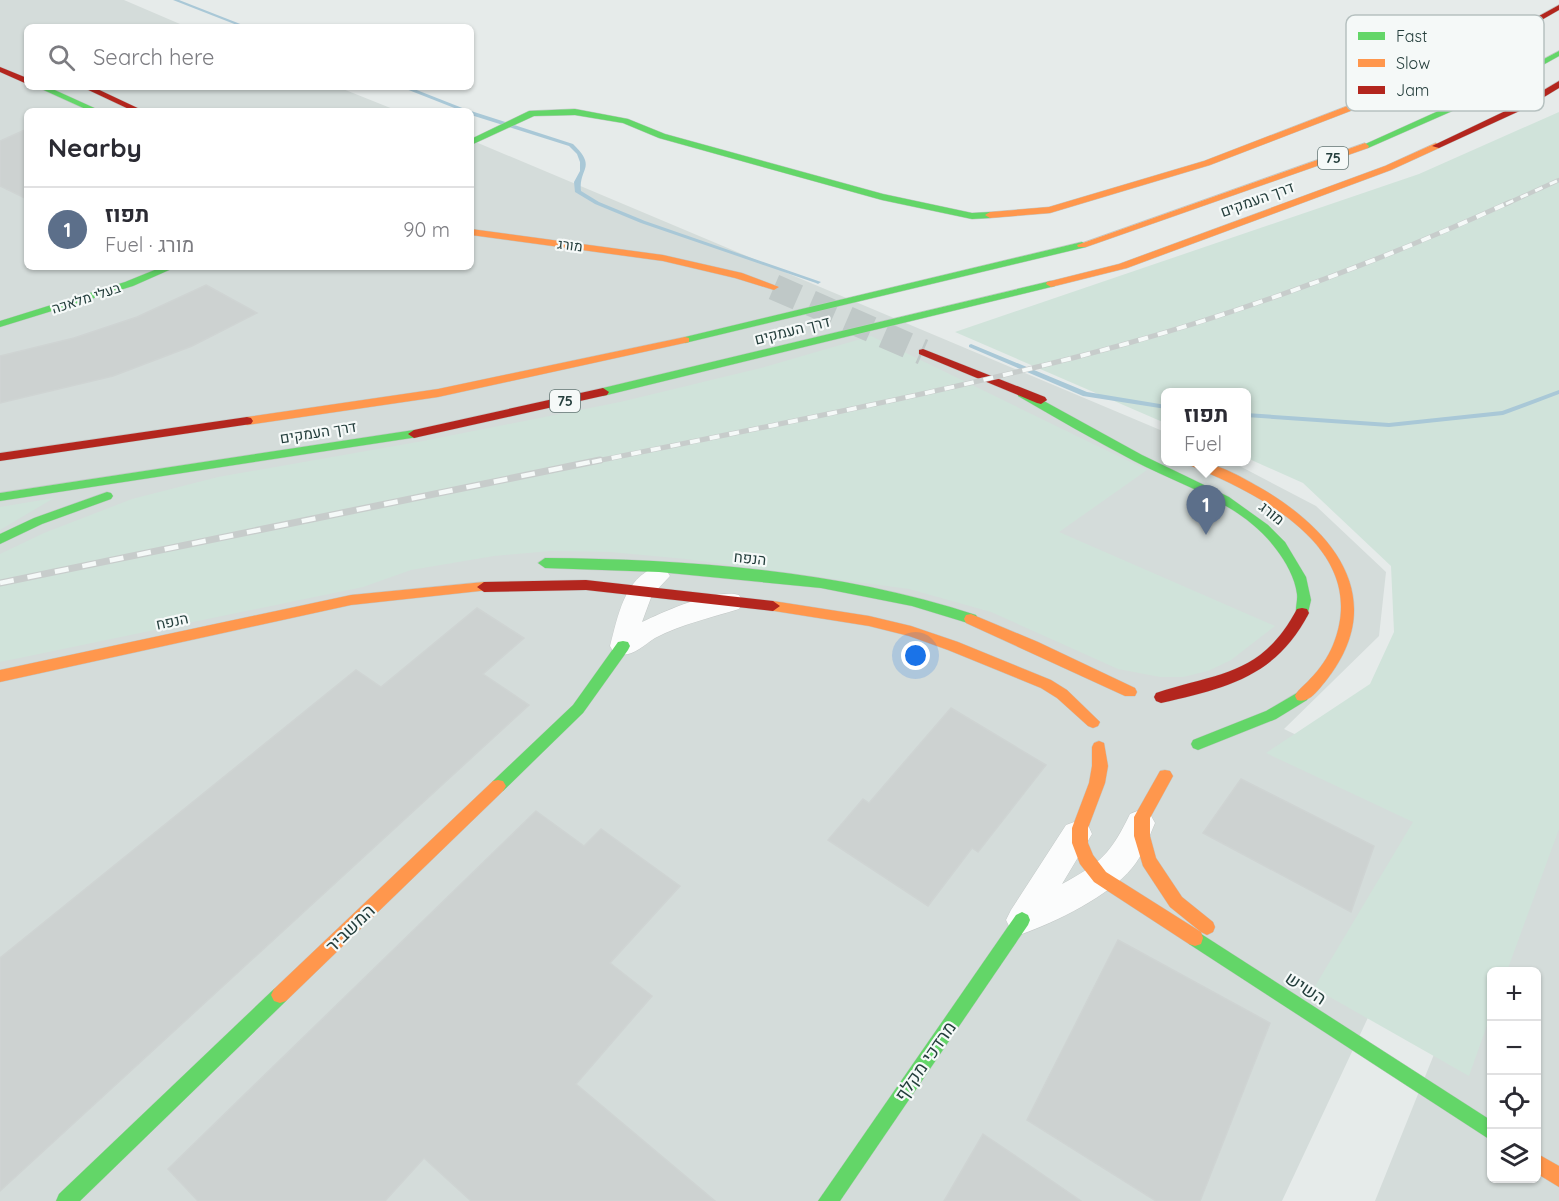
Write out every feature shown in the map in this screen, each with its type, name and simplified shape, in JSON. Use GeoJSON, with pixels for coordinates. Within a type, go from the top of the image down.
{"type":"FeatureCollection","features":[{"type":"Feature","properties":{"kind":"main road"},"geometry":{"type":"LineString","coordinates":[[1544,15],[1559,7]]}},
{"type":"Feature","properties":{"kind":"main road","name":"דרך העמקים"},"geometry":{"type":"LineString","coordinates":[[1544,60],[1559,52]]}},
{"type":"Feature","properties":{"kind":"main road"},"geometry":{"type":"LineString","coordinates":[[0,69],[24,80]]}},
{"type":"Feature","properties":{"kind":"main road","name":"דרך העמקים"},"geometry":{"type":"LineString","coordinates":[[1544,93],[1559,84]]}},
{"type":"Feature","properties":{"kind":"main road"},"geometry":{"type":"LineString","coordinates":[[48,90],[90,108]]}},
{"type":"Feature","properties":{"kind":"main road"},"geometry":{"type":"LineString","coordinates":[[93,90],[133,108]]}},
{"type":"Feature","properties":{"kind":"main road"},"geometry":{"type":"LineString","coordinates":[[474,141],[532,113],[556,111],[603,116],[625,121],[662,136],[905,202],[972,216],[1050,210],[1207,163],[1346,110]]}},
{"type":"Feature","properties":{"kind":"main road","name":"דרך העמקים"},"geometry":{"type":"LineString","coordinates":[[0,457],[438,393],[632,353],[1097,241],[1355,150],[1444,111]]}},
{"type":"Feature","properties":{"kind":"main road","name":"דרך העמקים"},"geometry":{"type":"LineString","coordinates":[[0,497],[431,430],[653,381],[1123,266],[1388,168],[1512,111]]}},
{"type":"Feature","properties":{"kind":"main road","name":"מורג"},"geometry":{"type":"LineString","coordinates":[[474,232],[583,246],[669,261],[733,273],[774,287]]}},
{"type":"Feature","properties":{"kind":"main road","name":"מורג"},"geometry":{"type":"LineString","coordinates":[[474,243],[582,257],[669,261]]}},
{"type":"Feature","properties":{"kind":"main road","name":"בעלי מלאכה"},"geometry":{"type":"LineString","coordinates":[[0,324],[129,284],[164,270]]}},
{"type":"Feature","properties":{"kind":"main road","name":"מורג"},"geometry":{"type":"LineString","coordinates":[[923,352],[1117,431]]}},
{"type":"Feature","properties":{"kind":"main road","name":"מורג"},"geometry":{"type":"LineString","coordinates":[[1022,393],[1102,438],[1207,491],[1249,516],[1278,540],[1296,568],[1306,601],[1302,617],[1283,646],[1226,680],[1197,690],[1161,697]]}},
{"type":"Feature","properties":{"kind":"main road"},"geometry":{"type":"LineString","coordinates":[[0,539],[38,520],[112,494],[182,474],[273,456]]}},
{"type":"Feature","properties":{"kind":"main road","name":"מורג"},"geometry":{"type":"LineString","coordinates":[[1197,743],[1282,711],[1308,691],[1342,644],[1350,610],[1347,592],[1338,567],[1329,549],[1314,533],[1271,498],[1235,479],[1203,466]]}},
{"type":"Feature","properties":{"kind":"main road","name":"הנפח"},"geometry":{"type":"LineString","coordinates":[[533,563],[594,562],[695,569],[809,580],[894,594],[982,623],[1130,692]]}},
{"type":"Feature","properties":{"kind":"main road","name":"הנפח"},"geometry":{"type":"LineString","coordinates":[[351,600],[415,579]]}},
{"type":"Feature","properties":{"kind":"main road","name":"הנפח"},"geometry":{"type":"LineString","coordinates":[[0,676],[351,600],[519,585],[586,585],[869,621],[911,631],[1046,684],[1078,707],[1093,722]]}},
{"type":"Feature","properties":{"kind":"main road","name":"המשביר"},"geometry":{"type":"LineString","coordinates":[[66,1201],[578,709],[623,646]]}},
{"type":"Feature","properties":{"kind":"main road"},"geometry":{"type":"LineString","coordinates":[[1116,764],[1100,747],[1094,734],[1093,722],[1105,702],[1130,692],[1161,697],[1176,705]]}},
{"type":"Feature","properties":{"kind":"main road","name":"מרדכי מקלף"},"geometry":{"type":"LineString","coordinates":[[1077,834],[1102,773],[1100,747]]}},
{"type":"Feature","properties":{"kind":"main road","name":"מרדכי מקלף"},"geometry":{"type":"LineString","coordinates":[[1142,817],[1172,774],[1147,776]]}},
{"type":"Feature","properties":{"kind":"main road"},"geometry":{"type":"LineString","coordinates":[[1142,817],[1142,836],[1149,861],[1176,902],[1335,1029]]}},
{"type":"Feature","properties":{"kind":"main road"},"geometry":{"type":"LineString","coordinates":[[1077,834],[1084,857],[1100,877]]}},
{"type":"Feature","properties":{"kind":"main road","name":"השיש"},"geometry":{"type":"LineString","coordinates":[[1100,877],[1487,1129]]}},
{"type":"Feature","properties":{"kind":"main road","name":"מרדכי מקלף"},"geometry":{"type":"LineString","coordinates":[[828,1201],[1022,920]]}},
{"type":"Feature","properties":{"kind":"main road"},"geometry":{"type":"LineString","coordinates":[[1541,1165],[1559,1177]]}},
{"type":"Feature","properties":{"kind":"street"},"geometry":{"type":"LineString","coordinates":[[640,591],[656,577],[695,569]]}},
{"type":"Feature","properties":{"kind":"street","name":"המשביר"},"geometry":{"type":"LineString","coordinates":[[623,646],[640,591]]}},
{"type":"Feature","properties":{"kind":"street","name":"המשביר"},"geometry":{"type":"LineString","coordinates":[[623,646],[640,634],[687,612],[732,602]]}},
{"type":"Feature","properties":{"kind":"street","name":"מרדכי מקלף"},"geometry":{"type":"LineString","coordinates":[[1022,920],[1100,877],[1129,849],[1142,817]]}},
{"type":"Feature","properties":{"kind":"street","name":"מרדכי מקלף"},"geometry":{"type":"LineString","coordinates":[[1022,920],[1077,834]]}},
{"type":"Feature","properties":{"kind":"shaded area"},"geometry":{"type":"Polygon","coordinates":[[[0,0],[124,0],[180,24],[24,24],[24,90],[346,90],[390,108],[24,108],[24,270],[474,270],[474,141],[1161,430],[1161,466],[1240,466],[1316,506],[1386,572],[1379,636],[1284,729],[1463,815],[1282,1201],[0,1201],[0,0]]]}},
{"type":"Feature","properties":{"kind":"shaded area"},"geometry":{"type":"Polygon","coordinates":[[[1559,743],[1559,1201],[1375,1201],[1559,743]]]}},
{"type":"Feature","properties":{"kind":"green space"},"geometry":{"type":"Polygon","coordinates":[[[1559,112],[1559,829],[1508,967],[1487,967],[1487,1025],[1469,1076],[1314,988],[1413,822],[1266,753],[1370,684],[1394,632],[1391,566],[1303,483],[1251,460],[1251,388],[1161,388],[1161,421],[955,332],[1419,174],[1559,112]]]}},
{"type":"Feature","properties":{"kind":"green space"},"geometry":{"type":"Polygon","coordinates":[[[871,336],[1147,470],[1059,532],[1275,626],[1231,660],[1208,671],[1183,677],[1160,677],[1118,669],[991,612],[909,589],[686,559],[610,552],[551,551],[494,556],[411,570],[363,587],[0,662],[0,554],[44,533],[132,499],[218,477],[423,441],[620,402],[761,368],[871,336]]]}},
{"type":"Feature","properties":{"kind":"green space"},"geometry":{"type":"Polygon","coordinates":[[[54,498],[0,530],[0,507],[54,498]]]}},
{"type":"Feature","properties":{"kind":"building"},"geometry":{"type":"Polygon","coordinates":[[[24,130],[24,198],[0,186],[0,141],[24,130]]]}},
{"type":"Feature","properties":{"kind":"building"},"geometry":{"type":"Polygon","coordinates":[[[206,285],[257,313],[192,346],[113,376],[0,403],[0,356],[74,338],[137,317],[206,285]]]}},
{"type":"Feature","properties":{"kind":"building"},"geometry":{"type":"Polygon","coordinates":[[[477,608],[524,638],[483,674],[529,705],[0,1191],[0,958],[356,670],[381,687],[477,608]]]}},
{"type":"Feature","properties":{"kind":"building"},"geometry":{"type":"Polygon","coordinates":[[[951,708],[1046,765],[978,852],[972,848],[928,906],[828,840],[863,799],[869,803],[951,708]]]}},
{"type":"Feature","properties":{"kind":"building"},"geometry":{"type":"Polygon","coordinates":[[[1241,779],[1374,846],[1351,912],[1203,833],[1241,779]]]}},
{"type":"Feature","properties":{"kind":"building"},"geometry":{"type":"Polygon","coordinates":[[[536,811],[584,846],[601,829],[680,886],[610,963],[652,996],[576,1084],[715,1201],[471,1201],[424,1158],[385,1201],[198,1201],[168,1169],[536,811]]]}},
{"type":"Feature","properties":{"kind":"building"},"geometry":{"type":"Polygon","coordinates":[[[1118,940],[1270,1023],[1200,1201],[1156,1201],[1027,1120],[1118,940]]]}},
{"type":"Feature","properties":{"kind":"building"},"geometry":{"type":"Polygon","coordinates":[[[983,1134],[1020,1159],[1081,1201],[944,1201],[983,1134]]]}},
{"type":"Feature","properties":{"kind":"waterway"},"geometry":{"type":"LineString","coordinates":[[175,0],[238,24]]}},
{"type":"Feature","properties":{"kind":"waterway"},"geometry":{"type":"LineString","coordinates":[[412,90],[459,108]]}},
{"type":"Feature","properties":{"kind":"waterway"},"geometry":{"type":"LineString","coordinates":[[474,114],[571,145],[583,162],[583,171],[577,182],[578,192],[597,203],[643,222],[818,282]]}},
{"type":"Feature","properties":{"kind":"waterway"},"geometry":{"type":"LineString","coordinates":[[971,346],[1085,394],[1161,406]]}},
{"type":"Feature","properties":{"kind":"waterway"},"geometry":{"type":"LineString","coordinates":[[1251,415],[1389,425],[1503,413],[1559,392]]}},
{"type":"Feature","properties":{"kind":"tunnel"},"geometry":{"type":"LineString","coordinates":[[774,287],[923,352]]}},
{"type":"Feature","properties":{"kind":"railway"},"geometry":{"type":"LineString","coordinates":[[1506,204],[1559,180]]}},
{"type":"Feature","properties":{"kind":"railway"},"geometry":{"type":"LineString","coordinates":[[592,462],[922,394],[1053,363],[1168,332],[1317,282],[1414,244],[1510,202]]}},
{"type":"Feature","properties":{"kind":"railway"},"geometry":{"type":"LineString","coordinates":[[0,583],[600,460]]}},
{"type":"Feature","properties":{"kind":"traffic: fast"},"geometry":{"type":"LineString","coordinates":[[1544,61],[1559,53]]}},
{"type":"Feature","properties":{"kind":"traffic: fast"},"geometry":{"type":"LineString","coordinates":[[48,90],[90,108]]}},
{"type":"Feature","properties":{"kind":"traffic: fast"},"geometry":{"type":"LineString","coordinates":[[1365,146],[1445,111]]}},
{"type":"Feature","properties":{"kind":"traffic: fast"},"geometry":{"type":"LineString","coordinates":[[474,141],[532,113],[575,112],[625,121],[662,136],[882,197],[972,216],[990,215]]}},
{"type":"Feature","properties":{"kind":"traffic: fast"},"geometry":{"type":"LineString","coordinates":[[685,340],[1082,245]]}},
{"type":"Feature","properties":{"kind":"traffic: fast"},"geometry":{"type":"LineString","coordinates":[[0,324],[129,284],[164,270]]}},
{"type":"Feature","properties":{"kind":"traffic: fast"},"geometry":{"type":"LineString","coordinates":[[603,392],[1051,284]]}},
{"type":"Feature","properties":{"kind":"traffic: fast"},"geometry":{"type":"LineString","coordinates":[[1022,393],[1138,458],[1225,500],[1245,513],[1280,545],[1293,565],[1303,588],[1302,613]]}},
{"type":"Feature","properties":{"kind":"traffic: fast"},"geometry":{"type":"LineString","coordinates":[[0,497],[414,434]]}},
{"type":"Feature","properties":{"kind":"traffic: fast"},"geometry":{"type":"LineString","coordinates":[[0,539],[38,521],[107,496]]}},
{"type":"Feature","properties":{"kind":"traffic: fast"},"geometry":{"type":"LineString","coordinates":[[545,563],[659,567],[821,583],[912,601],[971,619]]}},
{"type":"Feature","properties":{"kind":"traffic: fast"},"geometry":{"type":"LineString","coordinates":[[498,786],[578,709],[623,646]]}},
{"type":"Feature","properties":{"kind":"traffic: fast"},"geometry":{"type":"LineString","coordinates":[[1198,744],[1271,715],[1302,696]]}},
{"type":"Feature","properties":{"kind":"traffic: fast"},"geometry":{"type":"LineString","coordinates":[[828,1201],[1022,920]]}},
{"type":"Feature","properties":{"kind":"traffic: fast"},"geometry":{"type":"LineString","coordinates":[[1195,938],[1487,1129]]}},
{"type":"Feature","properties":{"kind":"traffic: fast"},"geometry":{"type":"LineString","coordinates":[[66,1201],[280,995]]}},
{"type":"Feature","properties":{"kind":"traffic: slow"},"geometry":{"type":"LineString","coordinates":[[990,215],[1050,210],[1207,163],[1346,109]]}},
{"type":"Feature","properties":{"kind":"traffic: slow"},"geometry":{"type":"LineString","coordinates":[[1082,245],[1365,146]]}},
{"type":"Feature","properties":{"kind":"traffic: slow"},"geometry":{"type":"LineString","coordinates":[[1051,284],[1123,266],[1388,168],[1436,146]]}},
{"type":"Feature","properties":{"kind":"traffic: slow"},"geometry":{"type":"LineString","coordinates":[[474,232],[663,258],[738,275],[774,287]]}},
{"type":"Feature","properties":{"kind":"traffic: slow"},"geometry":{"type":"LineString","coordinates":[[247,421],[438,393],[685,340]]}},
{"type":"Feature","properties":{"kind":"traffic: slow"},"geometry":{"type":"LineString","coordinates":[[1202,466],[1247,486],[1274,501],[1300,520],[1322,541],[1338,566],[1346,593],[1344,634],[1330,664],[1302,696]]}},
{"type":"Feature","properties":{"kind":"traffic: slow"},"geometry":{"type":"LineString","coordinates":[[0,676],[351,600],[484,587]]}},
{"type":"Feature","properties":{"kind":"traffic: slow"},"geometry":{"type":"LineString","coordinates":[[773,606],[869,621],[911,631],[953,646],[1046,684],[1062,694],[1093,722]]}},
{"type":"Feature","properties":{"kind":"traffic: slow"},"geometry":{"type":"LineString","coordinates":[[971,619],[1130,692]]}},
{"type":"Feature","properties":{"kind":"traffic: slow"},"geometry":{"type":"LineString","coordinates":[[1099,747],[1100,766],[1097,783],[1080,828],[1080,843],[1086,859],[1100,877],[1195,938]]}},
{"type":"Feature","properties":{"kind":"traffic: slow"},"geometry":{"type":"LineString","coordinates":[[1165,776],[1142,817],[1142,836],[1149,861],[1176,902],[1207,927]]}},
{"type":"Feature","properties":{"kind":"traffic: slow"},"geometry":{"type":"LineString","coordinates":[[280,995],[498,786]]}},
{"type":"Feature","properties":{"kind":"traffic: slow"},"geometry":{"type":"LineString","coordinates":[[1541,1165],[1559,1177]]}},
{"type":"Feature","properties":{"kind":"traffic: jam"},"geometry":{"type":"LineString","coordinates":[[1544,15],[1559,7]]}},
{"type":"Feature","properties":{"kind":"traffic: jam"},"geometry":{"type":"LineString","coordinates":[[0,69],[24,80]]}},
{"type":"Feature","properties":{"kind":"traffic: jam"},"geometry":{"type":"LineString","coordinates":[[1544,93],[1559,84]]}},
{"type":"Feature","properties":{"kind":"traffic: jam"},"geometry":{"type":"LineString","coordinates":[[93,90],[133,108]]}},
{"type":"Feature","properties":{"kind":"traffic: jam"},"geometry":{"type":"LineString","coordinates":[[1436,146],[1512,111]]}},
{"type":"Feature","properties":{"kind":"traffic: jam"},"geometry":{"type":"LineString","coordinates":[[923,352],[1041,400]]}},
{"type":"Feature","properties":{"kind":"traffic: jam"},"geometry":{"type":"LineString","coordinates":[[414,434],[603,392]]}},
{"type":"Feature","properties":{"kind":"traffic: jam"},"geometry":{"type":"LineString","coordinates":[[0,457],[247,421]]}},
{"type":"Feature","properties":{"kind":"traffic: jam"},"geometry":{"type":"LineString","coordinates":[[484,587],[586,585],[773,606]]}},
{"type":"Feature","properties":{"kind":"traffic: jam"},"geometry":{"type":"LineString","coordinates":[[1161,697],[1223,680],[1262,661],[1292,632],[1302,613]]}},
{"type":"Feature","properties":{"kind":"place","name":"תפוז"},"geometry":{"type":"Point","coordinates":[1206,535]}}]}
